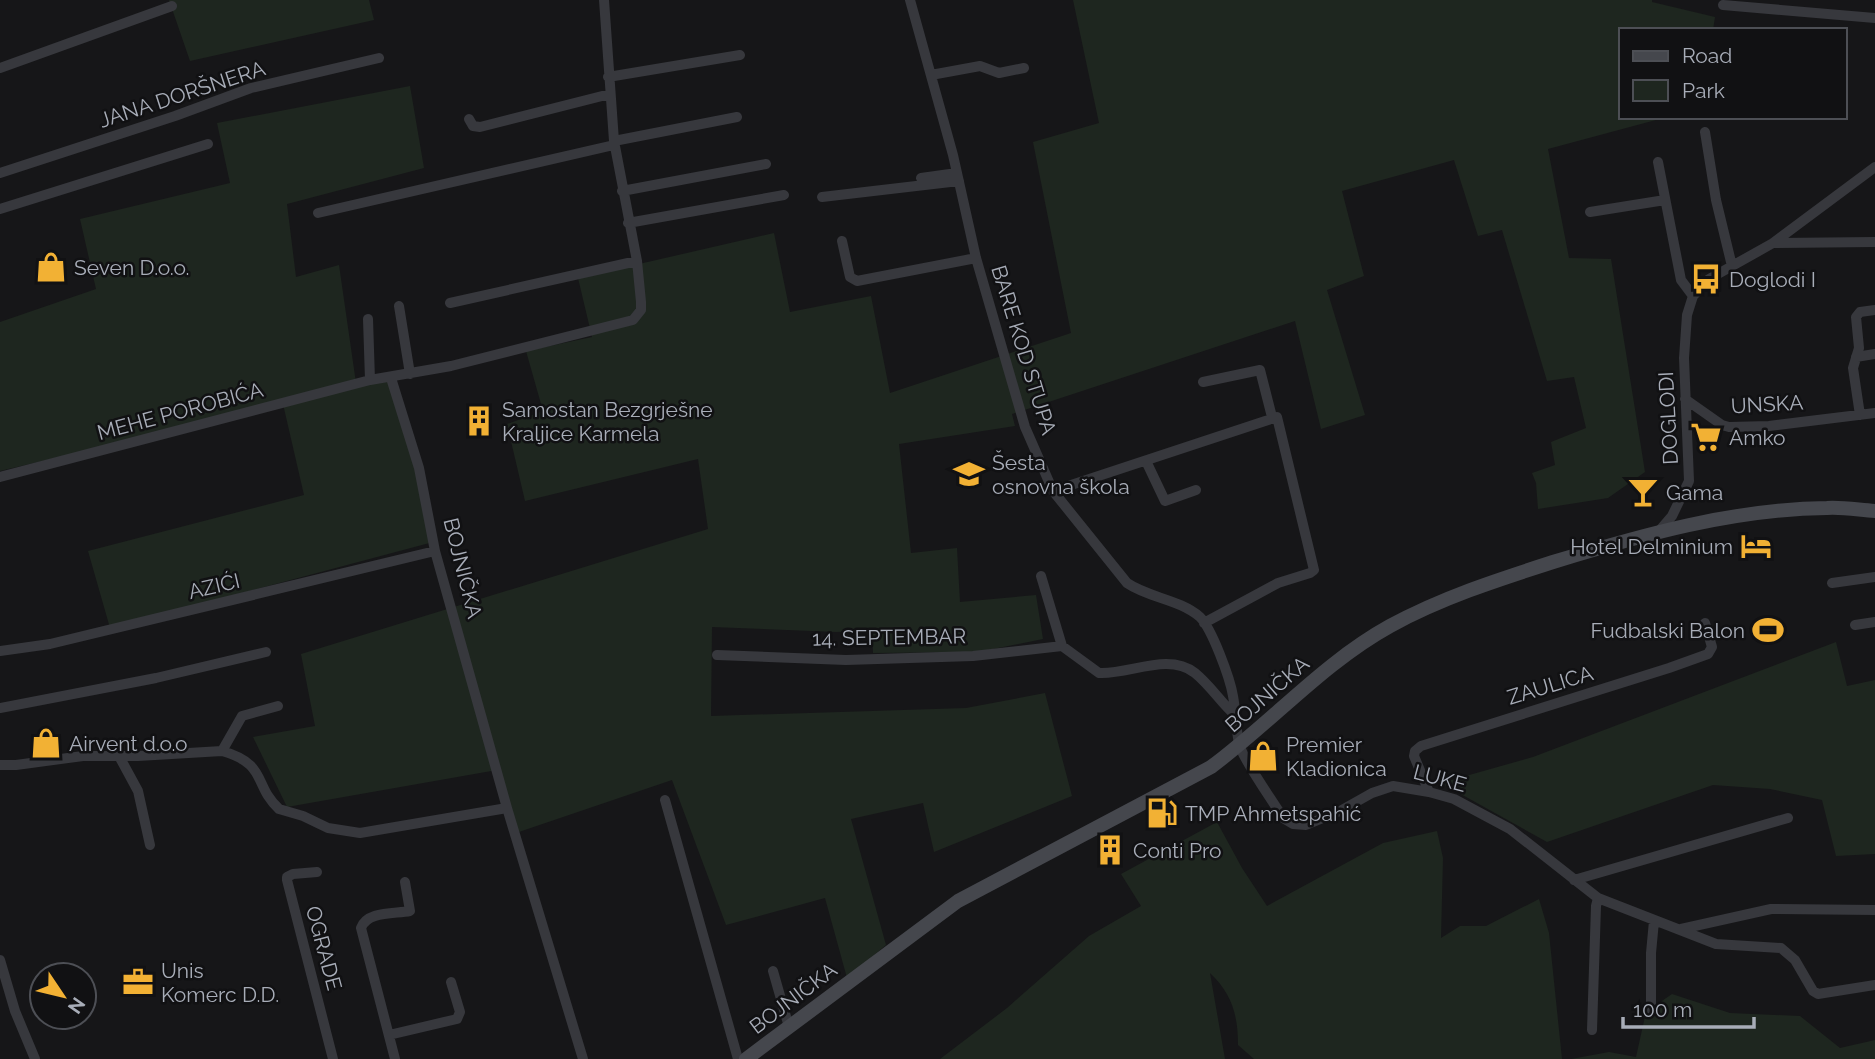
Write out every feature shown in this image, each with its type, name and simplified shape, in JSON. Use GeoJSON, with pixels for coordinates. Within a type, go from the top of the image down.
{"type":"FeatureCollection","features":[{"type":"Feature","properties":{"kind":"main road","name":"BOJNIČKA"},"geometry":{"type":"LineString","coordinates":[[746,1059],[958,901],[1211,767],[1239,746],[1296,694],[1389,626],[1478,586],[1660,530],[1736,516],[1828,508],[1875,511]]}},
{"type":"Feature","properties":{"kind":"street","name":"MEHE POROBIĆA"},"geometry":{"type":"LineString","coordinates":[[0,477],[370,380],[391,378],[516,351],[633,320],[641,310],[637,261],[614,143],[604,0]]}},
{"type":"Feature","properties":{"kind":"street","name":"BARE KOD STUPA"},"geometry":{"type":"LineString","coordinates":[[910,0],[958,177],[976,258],[1025,427],[1052,491],[1127,583],[1139,591],[1177,604],[1193,613],[1211,632],[1233,692],[1239,746]]}},
{"type":"Feature","properties":{"kind":"street"},"geometry":{"type":"LineString","coordinates":[[1723,5],[1875,18]]}},
{"type":"Feature","properties":{"kind":"street"},"geometry":{"type":"LineString","coordinates":[[0,68],[172,6]]}},
{"type":"Feature","properties":{"kind":"street"},"geometry":{"type":"LineString","coordinates":[[608,77],[740,55]]}},
{"type":"Feature","properties":{"kind":"street","name":"JANA DORŠNERA"},"geometry":{"type":"LineString","coordinates":[[0,173],[175,116],[251,88],[379,58]]}},
{"type":"Feature","properties":{"kind":"street"},"geometry":{"type":"LineString","coordinates":[[931,75],[980,66],[999,73],[1024,68]]}},
{"type":"Feature","properties":{"kind":"street"},"geometry":{"type":"LineString","coordinates":[[469,119],[473,126],[480,127],[610,94]]}},
{"type":"Feature","properties":{"kind":"street"},"geometry":{"type":"LineString","coordinates":[[318,213],[614,143],[737,117]]}},
{"type":"Feature","properties":{"kind":"street"},"geometry":{"type":"LineString","coordinates":[[1705,132],[1716,200],[1732,266]]}},
{"type":"Feature","properties":{"kind":"street"},"geometry":{"type":"LineString","coordinates":[[0,209],[208,144]]}},
{"type":"Feature","properties":{"kind":"street"},"geometry":{"type":"LineString","coordinates":[[1658,162],[1681,280],[1693,296],[1709,279],[1773,243],[1875,167]]}},
{"type":"Feature","properties":{"kind":"street"},"geometry":{"type":"LineString","coordinates":[[622,191],[766,164]]}},
{"type":"Feature","properties":{"kind":"street"},"geometry":{"type":"LineString","coordinates":[[845,189],[958,177]]}},
{"type":"Feature","properties":{"kind":"street"},"geometry":{"type":"LineString","coordinates":[[822,197],[958,177]]}},
{"type":"Feature","properties":{"kind":"street"},"geometry":{"type":"LineString","coordinates":[[628,223],[784,195]]}},
{"type":"Feature","properties":{"kind":"street"},"geometry":{"type":"LineString","coordinates":[[1590,212],[1665,200]]}},
{"type":"Feature","properties":{"kind":"street","name":"BARE KOD STUPA"},"geometry":{"type":"LineString","coordinates":[[842,241],[850,277],[857,281],[976,258]]}},
{"type":"Feature","properties":{"kind":"street"},"geometry":{"type":"LineString","coordinates":[[1773,243],[1875,242]]}},
{"type":"Feature","properties":{"kind":"street"},"geometry":{"type":"LineString","coordinates":[[450,303],[637,261]]}},
{"type":"Feature","properties":{"kind":"street","name":"DOGLODI"},"geometry":{"type":"LineString","coordinates":[[1660,530],[1672,516],[1689,481],[1685,399],[1687,315],[1693,296]]}},
{"type":"Feature","properties":{"kind":"street"},"geometry":{"type":"LineString","coordinates":[[399,306],[410,374]]}},
{"type":"Feature","properties":{"kind":"street"},"geometry":{"type":"LineString","coordinates":[[1860,415],[1853,368],[1860,344],[1856,317],[1860,312],[1875,310]]}},
{"type":"Feature","properties":{"kind":"street"},"geometry":{"type":"LineString","coordinates":[[368,319],[370,380]]}},
{"type":"Feature","properties":{"kind":"street"},"geometry":{"type":"LineString","coordinates":[[1856,357],[1875,355]]}},
{"type":"Feature","properties":{"kind":"street"},"geometry":{"type":"LineString","coordinates":[[1203,382],[1260,370],[1272,417]]}},
{"type":"Feature","properties":{"kind":"street","name":"BOJNIČKA"},"geometry":{"type":"LineString","coordinates":[[391,378],[419,468],[435,551],[507,808],[583,1059]]}},
{"type":"Feature","properties":{"kind":"street","name":"UNSKA"},"geometry":{"type":"LineString","coordinates":[[1685,399],[1729,427],[1769,426],[1875,412]]}},
{"type":"Feature","properties":{"kind":"street"},"geometry":{"type":"LineString","coordinates":[[1052,491],[1278,416],[1314,570],[1278,583],[1204,623]]}},
{"type":"Feature","properties":{"kind":"street"},"geometry":{"type":"LineString","coordinates":[[1146,461],[1165,501],[1196,490]]}},
{"type":"Feature","properties":{"kind":"street","name":"AZIĆI"},"geometry":{"type":"LineString","coordinates":[[0,651],[77,638],[435,551]]}},
{"type":"Feature","properties":{"kind":"street"},"geometry":{"type":"LineString","coordinates":[[1041,576],[1062,646],[1099,673],[1164,665],[1185,667],[1205,682],[1236,716]]}},
{"type":"Feature","properties":{"kind":"street"},"geometry":{"type":"LineString","coordinates":[[1832,583],[1875,577]]}},
{"type":"Feature","properties":{"kind":"street"},"geometry":{"type":"LineString","coordinates":[[1855,625],[1875,622]]}},
{"type":"Feature","properties":{"kind":"street","name":"ZAULICA"},"geometry":{"type":"LineString","coordinates":[[1429,792],[1414,756],[1421,746],[1709,653],[1712,647],[1706,623]]}},
{"type":"Feature","properties":{"kind":"street","name":"14. SEPTEMBAR"},"geometry":{"type":"LineString","coordinates":[[717,655],[846,660],[973,656],[1062,646]]}},
{"type":"Feature","properties":{"kind":"street"},"geometry":{"type":"LineString","coordinates":[[0,708],[156,678],[266,652]]}},
{"type":"Feature","properties":{"kind":"street"},"geometry":{"type":"LineString","coordinates":[[222,751],[242,716],[278,706]]}},
{"type":"Feature","properties":{"kind":"street","name":"LUKE"},"geometry":{"type":"LineString","coordinates":[[1239,746],[1283,818],[1293,824],[1306,825],[1315,822],[1363,797],[1393,786],[1429,792],[1473,807],[1510,829],[1598,898],[1716,944],[1781,948],[1795,960],[1818,994],[1875,985]]}},
{"type":"Feature","properties":{"kind":"street"},"geometry":{"type":"LineString","coordinates":[[0,765],[83,756],[119,757],[222,751],[251,765],[279,808],[328,828],[360,833],[507,808]]}},
{"type":"Feature","properties":{"kind":"street"},"geometry":{"type":"LineString","coordinates":[[119,757],[138,792],[150,845]]}},
{"type":"Feature","properties":{"kind":"street","name":"BOJNIČKA"},"geometry":{"type":"LineString","coordinates":[[665,800],[738,1059]]}},
{"type":"Feature","properties":{"kind":"street"},"geometry":{"type":"LineString","coordinates":[[1574,880],[1788,818]]}},
{"type":"Feature","properties":{"kind":"street","name":"OGRADE"},"geometry":{"type":"LineString","coordinates":[[317,872],[290,874],[287,880],[333,1059]]}},
{"type":"Feature","properties":{"kind":"street"},"geometry":{"type":"LineString","coordinates":[[395,1059],[361,928],[369,917],[410,911],[405,882]]}},
{"type":"Feature","properties":{"kind":"street"},"geometry":{"type":"LineString","coordinates":[[1592,1030],[1598,898]]}},
{"type":"Feature","properties":{"kind":"street","name":"LUKE"},"geometry":{"type":"LineString","coordinates":[[1681,929],[1771,909],[1875,910]]}},
{"type":"Feature","properties":{"kind":"street"},"geometry":{"type":"LineString","coordinates":[[1651,1012],[1654,921]]}},
{"type":"Feature","properties":{"kind":"street"},"geometry":{"type":"LineString","coordinates":[[0,960],[15,1011],[35,1059]]}},
{"type":"Feature","properties":{"kind":"street"},"geometry":{"type":"LineString","coordinates":[[773,971],[789,1027]]}},
{"type":"Feature","properties":{"kind":"street"},"geometry":{"type":"LineString","coordinates":[[389,1035],[457,1019],[460,1012],[451,982]]}},
{"type":"Feature","properties":{"kind":"green space"},"geometry":{"type":"Polygon","coordinates":[[[169,0],[369,0],[374,20],[190,61],[169,0]]]}},
{"type":"Feature","properties":{"kind":"green space"},"geometry":{"type":"Polygon","coordinates":[[[1073,0],[1652,0],[1715,17],[1713,28],[1619,28],[1619,119],[1660,119],[1548,149],[1569,258],[1611,259],[1645,472],[1608,498],[1538,509],[1536,483],[1532,473],[1555,465],[1551,442],[1586,428],[1574,377],[1547,381],[1502,230],[1478,236],[1454,160],[1342,191],[1364,276],[1327,290],[1365,415],[1321,429],[1295,321],[1012,414],[1015,426],[899,444],[911,553],[957,548],[960,602],[1036,595],[1043,639],[978,652],[873,653],[872,630],[837,632],[712,627],[711,716],[966,708],[1045,693],[1072,796],[934,852],[923,803],[851,819],[886,945],[847,978],[825,898],[726,925],[672,780],[513,834],[497,770],[287,807],[253,737],[315,726],[301,654],[708,529],[698,459],[525,501],[507,424],[543,411],[526,351],[592,337],[578,278],[774,233],[790,312],[871,296],[890,393],[1071,333],[1033,142],[1099,123],[1073,0]]]}},
{"type":"Feature","properties":{"kind":"green space"},"geometry":{"type":"Polygon","coordinates":[[[410,86],[424,168],[287,204],[296,277],[339,265],[356,383],[393,377],[437,541],[110,628],[88,551],[304,495],[283,404],[0,471],[0,322],[96,289],[80,219],[230,183],[217,123],[410,86]]]}},
{"type":"Feature","properties":{"kind":"green space"},"geometry":{"type":"Polygon","coordinates":[[[1836,642],[1847,686],[1875,680],[1875,854],[1836,856],[1822,800],[1770,789],[1713,785],[1547,842],[1441,783],[1533,757],[1836,642]]]}},
{"type":"Feature","properties":{"kind":"green space"},"geometry":{"type":"Polygon","coordinates":[[[1217,822],[1267,906],[1383,843],[1437,831],[1443,858],[1441,938],[1460,926],[1486,926],[1539,899],[1549,933],[1562,1059],[1254,1059],[1238,1045],[1237,1024],[1229,997],[1210,973],[1225,1059],[940,1059],[1007,1008],[1089,936],[1141,906],[1121,874],[1217,822]]]}},
{"type":"Feature","properties":{"kind":"green space"},"geometry":{"type":"Polygon","coordinates":[[[1672,994],[1730,1013],[1800,1016],[1840,1048],[1875,1040],[1875,1059],[1571,1059],[1609,1052],[1636,1057],[1646,1012],[1672,994]]]}},
{"type":"Feature","properties":{"kind":"place","name":"Seven D.o.o."},"geometry":{"type":"Point","coordinates":[51,267]}},
{"type":"Feature","properties":{"kind":"place","name":"Doglodi I"},"geometry":{"type":"Point","coordinates":[1706,279]}},
{"type":"Feature","properties":{"kind":"place","name":"Samostan Bezgrješne Kraljice Karmela"},"geometry":{"type":"Point","coordinates":[479,421]}},
{"type":"Feature","properties":{"kind":"place","name":"Amko"},"geometry":{"type":"Point","coordinates":[1706,437]}},
{"type":"Feature","properties":{"kind":"place","name":"Šesta osnovna škola"},"geometry":{"type":"Point","coordinates":[969,474]}},
{"type":"Feature","properties":{"kind":"place","name":"Gama"},"geometry":{"type":"Point","coordinates":[1643,492]}},
{"type":"Feature","properties":{"kind":"place","name":"Hotel Delminium"},"geometry":{"type":"Point","coordinates":[1756,546]}},
{"type":"Feature","properties":{"kind":"place","name":"Fudbalski Balon"},"geometry":{"type":"Point","coordinates":[1768,630]}},
{"type":"Feature","properties":{"kind":"place","name":"Airvent d.o.o"},"geometry":{"type":"Point","coordinates":[46,743]}},
{"type":"Feature","properties":{"kind":"place","name":"Premier Kladionica"},"geometry":{"type":"Point","coordinates":[1263,756]}},
{"type":"Feature","properties":{"kind":"place","name":"TMP Ahmetspahić"},"geometry":{"type":"Point","coordinates":[1162,813]}},
{"type":"Feature","properties":{"kind":"place","name":"Conti Pro"},"geometry":{"type":"Point","coordinates":[1110,850]}},
{"type":"Feature","properties":{"kind":"place","name":"Unis Komerc D.D."},"geometry":{"type":"Point","coordinates":[138,982]}}]}
